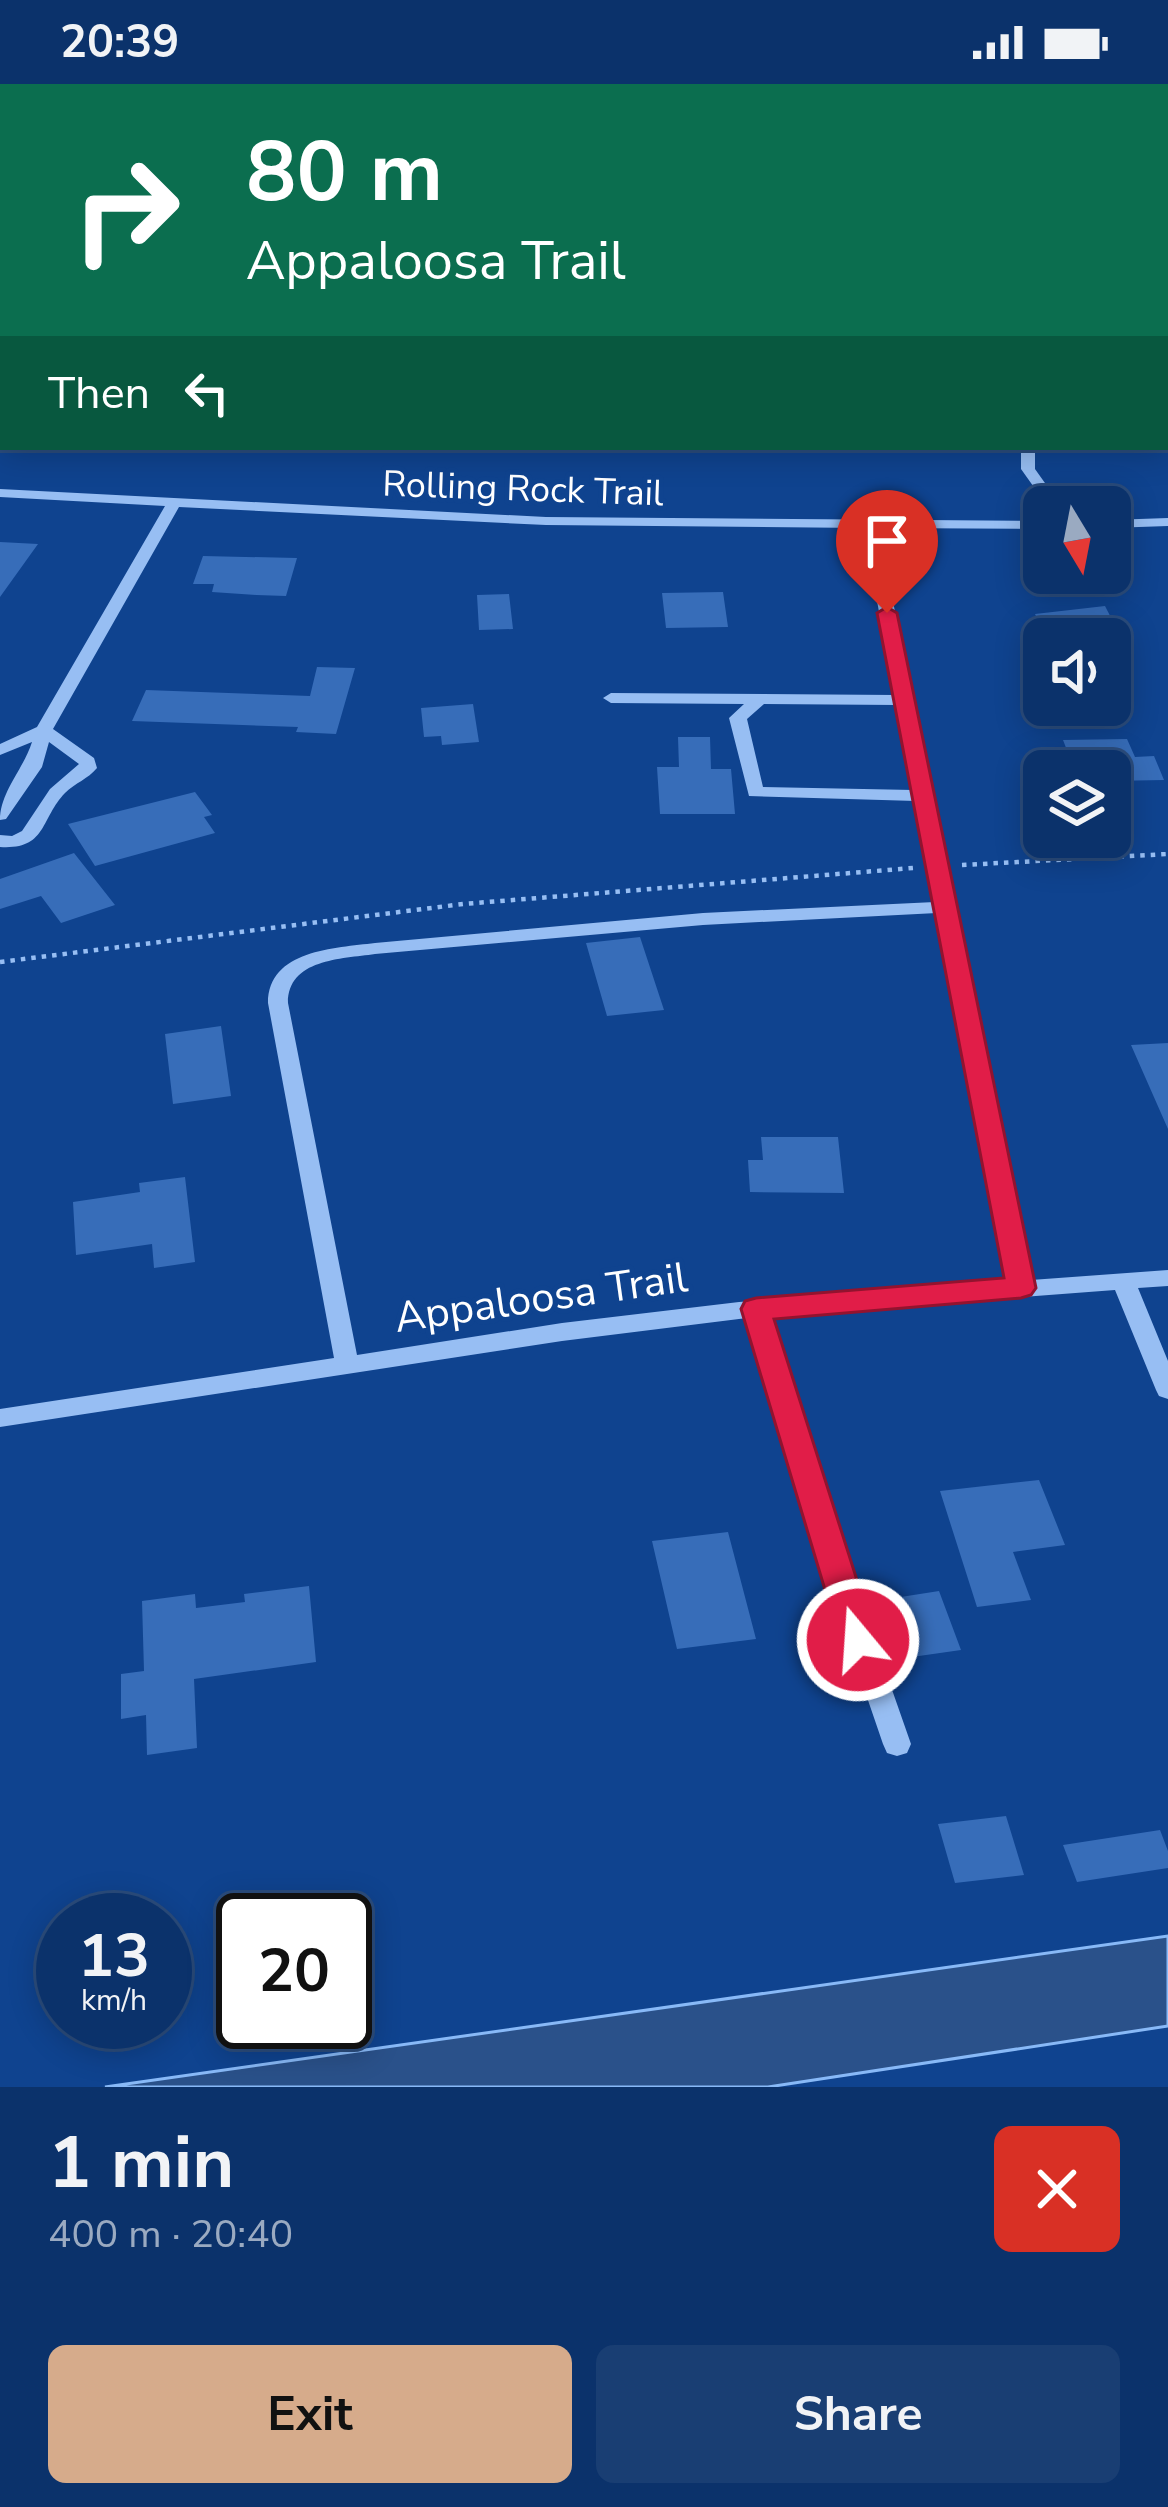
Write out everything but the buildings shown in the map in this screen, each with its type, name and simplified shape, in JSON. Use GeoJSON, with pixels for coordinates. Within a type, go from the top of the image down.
{"type":"FeatureCollection","features":[{"type":"Feature","properties":{"kind":"street"},"geometry":{"type":"LineString","coordinates":[[1028,450],[1028,470],[1040,486]]}},
{"type":"Feature","properties":{"kind":"street","name":"Rolling Rock Trail"},"geometry":{"type":"LineString","coordinates":[[0,493],[546,521],[1023,525]]}},
{"type":"Feature","properties":{"kind":"street"},"geometry":{"type":"LineString","coordinates":[[0,815],[33,767],[44,730],[173,502]]}},
{"type":"Feature","properties":{"kind":"street"},"geometry":{"type":"LineString","coordinates":[[1131,524],[1168,523]]}},
{"type":"Feature","properties":{"kind":"street"},"geometry":{"type":"LineString","coordinates":[[870,526],[1021,1288]]}},
{"type":"Feature","properties":{"kind":"street"},"geometry":{"type":"LineString","coordinates":[[611,698],[904,700]]}},
{"type":"Feature","properties":{"kind":"street"},"geometry":{"type":"LineString","coordinates":[[760,699],[737,718],[755,792],[923,796]]}},
{"type":"Feature","properties":{"kind":"street"},"geometry":{"type":"LineString","coordinates":[[0,750],[44,730]]}},
{"type":"Feature","properties":{"kind":"street"},"geometry":{"type":"LineString","coordinates":[[0,841],[17,843],[34,834],[58,790],[88,768],[80,755],[44,730]]}},
{"type":"Feature","properties":{"kind":"street"},"geometry":{"type":"LineString","coordinates":[[346,1365],[278,1003],[278,988],[291,968],[347,955],[595,928],[796,910],[945,907]]}},
{"type":"Feature","properties":{"kind":"street","name":"Appaloosa Trail"},"geometry":{"type":"LineString","coordinates":[[0,1418],[756,1309],[1168,1278]]}},
{"type":"Feature","properties":{"kind":"street"},"geometry":{"type":"LineString","coordinates":[[1123,1281],[1168,1390]]}},
{"type":"Feature","properties":{"kind":"street"},"geometry":{"type":"LineString","coordinates":[[756,1309],[807,1484],[897,1744]]}},
{"type":"Feature","properties":{"kind":"path"},"geometry":{"type":"LineString","coordinates":[[0,962],[463,904],[937,866],[1168,854]]}},
{"type":"Feature","properties":{"kind":"water"},"geometry":{"type":"Polygon","coordinates":[[[1168,1936],[1168,2026],[768,2087],[105,2087],[1168,1936]]]}},
{"type":"Feature","properties":{"kind":"route"},"geometry":{"type":"LineString","coordinates":[[858,1640],[756,1309],[1021,1288],[887,613]]}}]}
